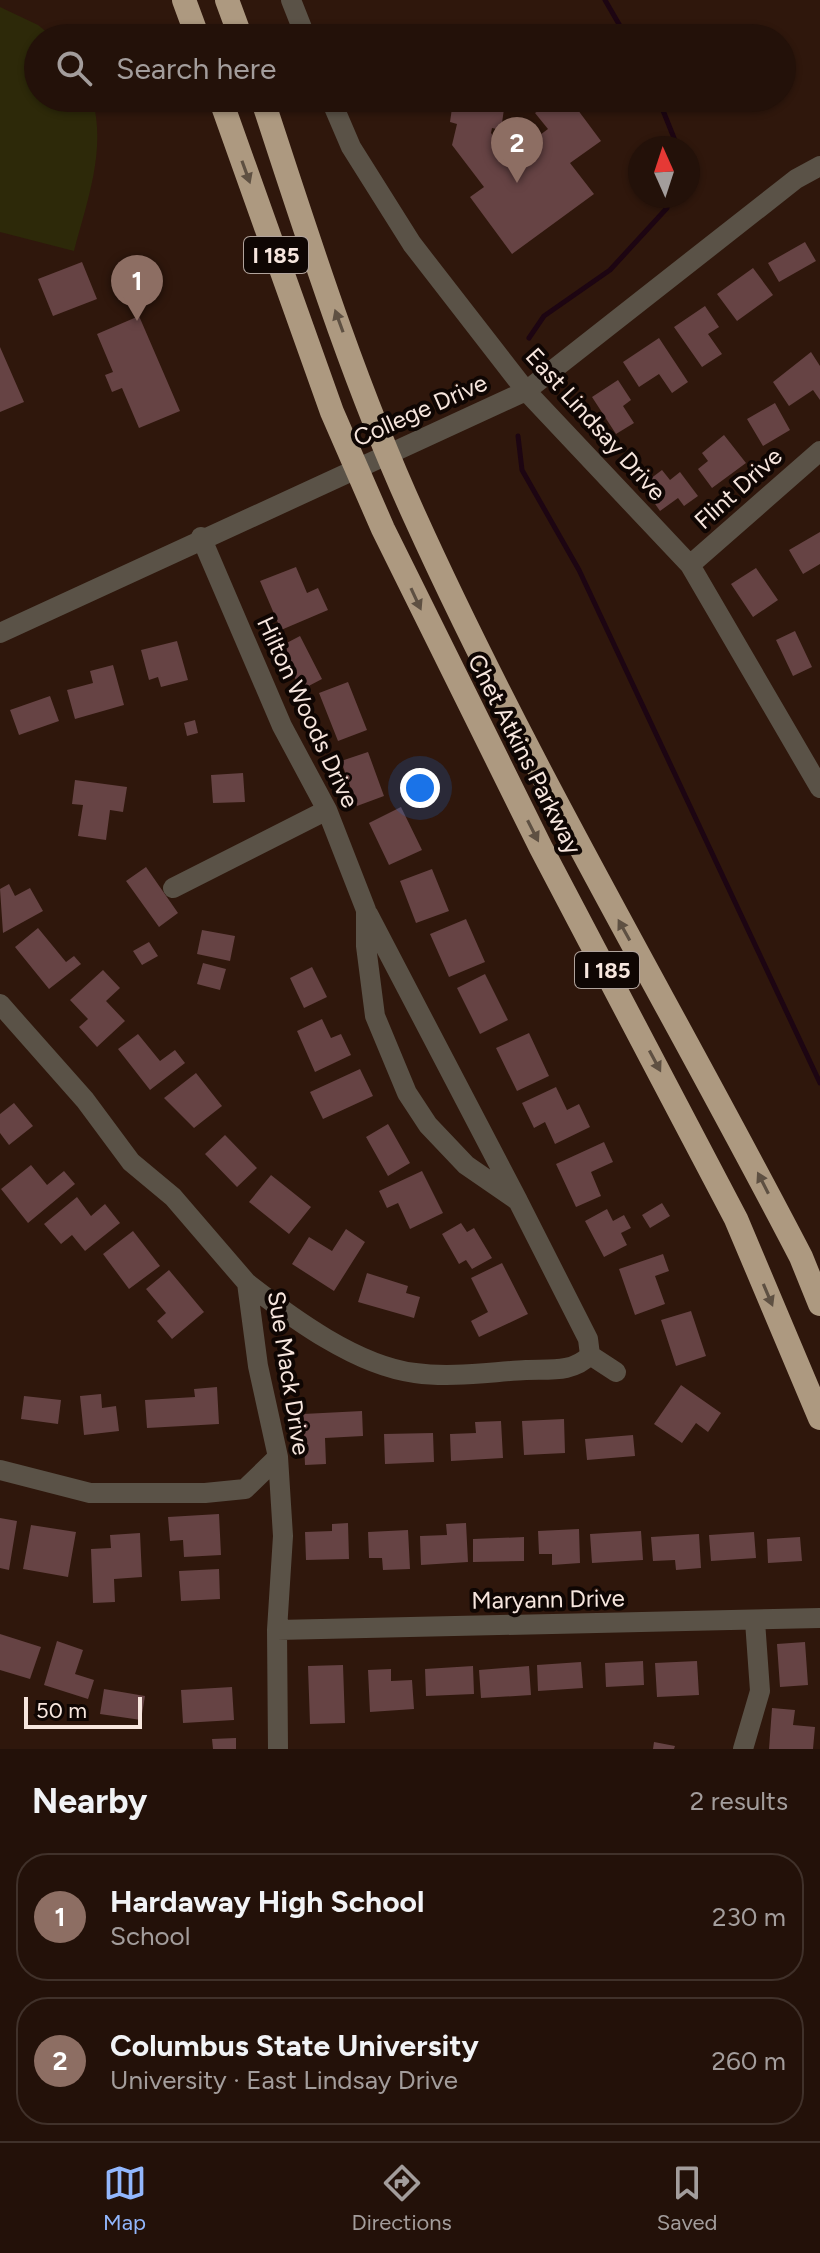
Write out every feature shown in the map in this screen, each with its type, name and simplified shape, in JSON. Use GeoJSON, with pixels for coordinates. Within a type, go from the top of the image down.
{"type":"FeatureCollection","features":[{"type":"Feature","properties":{"kind":"highway"},"geometry":{"type":"LineString","coordinates":[[184,0],[193,24]]}},
{"type":"Feature","properties":{"kind":"highway"},"geometry":{"type":"LineString","coordinates":[[227,0],[236,24]]}},
{"type":"Feature","properties":{"kind":"highway","name":"Chet Atkins Parkway"},"geometry":{"type":"LineString","coordinates":[[225,112],[332,412],[383,529],[541,848],[736,1219],[820,1418]]}},
{"type":"Feature","properties":{"kind":"highway","name":"Chet Atkins Parkway"},"geometry":{"type":"LineString","coordinates":[[267,112],[366,395],[413,513],[618,920],[801,1257],[820,1304]]}},
{"type":"Feature","properties":{"kind":"street"},"geometry":{"type":"LineString","coordinates":[[291,0],[300,24]]}},
{"type":"Feature","properties":{"kind":"street","name":"East Lindsay Drive"},"geometry":{"type":"LineString","coordinates":[[336,112],[351,147],[412,244],[526,391],[690,565],[812,753],[820,788]]}},
{"type":"Feature","properties":{"kind":"street","name":"College Drive"},"geometry":{"type":"LineString","coordinates":[[0,633],[201,537],[526,391],[796,179],[820,166]]}},
{"type":"Feature","properties":{"kind":"street","name":"Flint Drive"},"geometry":{"type":"LineString","coordinates":[[690,565],[820,451]]}},
{"type":"Feature","properties":{"kind":"street","name":"Hilton Woods Drive"},"geometry":{"type":"LineString","coordinates":[[201,537],[282,726],[327,810],[366,910],[588,1339],[590,1355]]}},
{"type":"Feature","properties":{"kind":"street"},"geometry":{"type":"LineString","coordinates":[[173,888],[327,810]]}},
{"type":"Feature","properties":{"kind":"street","name":"Hilton Woods Drive"},"geometry":{"type":"LineString","coordinates":[[366,910],[366,946],[375,1016],[407,1093],[428,1125],[466,1165],[518,1201]]}},
{"type":"Feature","properties":{"kind":"street","name":"Sue Mack Drive"},"geometry":{"type":"LineString","coordinates":[[0,1004],[85,1100],[131,1162],[173,1197],[247,1283],[258,1366],[278,1457],[283,1536],[277,1630],[278,1749]]}},
{"type":"Feature","properties":{"kind":"street"},"geometry":{"type":"LineString","coordinates":[[247,1283],[318,1333],[375,1360],[413,1373],[478,1375],[564,1369],[583,1362],[590,1355],[616,1372]]}},
{"type":"Feature","properties":{"kind":"street"},"geometry":{"type":"LineString","coordinates":[[0,1470],[90,1493],[205,1493],[245,1489],[278,1457]]}},
{"type":"Feature","properties":{"kind":"street","name":"Maryann Drive"},"geometry":{"type":"LineString","coordinates":[[277,1630],[820,1618]]}},
{"type":"Feature","properties":{"kind":"street"},"geometry":{"type":"LineString","coordinates":[[743,1749],[760,1691],[755,1621]]}},
{"type":"Feature","properties":{"kind":"shaded area"},"geometry":{"type":"Polygon","coordinates":[[[0,7],[36,24],[24,24],[24,112],[95,112],[97,136],[94,175],[74,251],[0,232],[0,7]]]}},
{"type":"Feature","properties":{"kind":"building"},"geometry":{"type":"Polygon","coordinates":[[[451,112],[504,112],[501,130],[492,128],[491,133],[509,158],[548,129],[536,112],[579,112],[601,141],[570,163],[594,194],[512,254],[470,197],[484,187],[452,145],[457,124],[450,122],[451,112]]]}},
{"type":"Feature","properties":{"kind":"building"},"geometry":{"type":"Polygon","coordinates":[[[805,242],[816,261],[779,282],[768,263],[805,242]]]}},
{"type":"Feature","properties":{"kind":"building"},"geometry":{"type":"Polygon","coordinates":[[[82,262],[97,299],[53,316],[38,279],[82,262]]]}},
{"type":"Feature","properties":{"kind":"building"},"geometry":{"type":"Polygon","coordinates":[[[753,268],[773,295],[737,321],[717,294],[753,268]]]}},
{"type":"Feature","properties":{"kind":"building"},"geometry":{"type":"Polygon","coordinates":[[[705,306],[719,327],[708,334],[722,354],[702,367],[674,327],[705,306]]]}},
{"type":"Feature","properties":{"kind":"building"},"geometry":{"type":"Polygon","coordinates":[[[139,316],[180,411],[139,428],[122,388],[112,392],[105,375],[113,372],[97,334],[139,316]]]}},
{"type":"Feature","properties":{"kind":"building"},"geometry":{"type":"Polygon","coordinates":[[[659,338],[688,382],[672,393],[659,374],[639,387],[623,362],[659,338]]]}},
{"type":"Feature","properties":{"kind":"building"},"geometry":{"type":"Polygon","coordinates":[[[0,347],[24,402],[0,412],[0,347]]]}},
{"type":"Feature","properties":{"kind":"building"},"geometry":{"type":"Polygon","coordinates":[[[811,352],[820,366],[820,400],[813,390],[789,406],[773,382],[811,352]]]}},
{"type":"Feature","properties":{"kind":"building"},"geometry":{"type":"Polygon","coordinates":[[[618,380],[631,400],[623,406],[634,423],[616,434],[592,397],[618,380]]]}},
{"type":"Feature","properties":{"kind":"building"},"geometry":{"type":"Polygon","coordinates":[[[775,403],[790,430],[763,446],[747,419],[775,403]]]}},
{"type":"Feature","properties":{"kind":"building"},"geometry":{"type":"Polygon","coordinates":[[[724,435],[746,463],[712,488],[698,469],[708,461],[702,453],[724,435]]]}},
{"type":"Feature","properties":{"kind":"building"},"geometry":{"type":"Polygon","coordinates":[[[662,470],[670,480],[680,472],[698,496],[684,506],[678,498],[660,511],[642,485],[662,470]]]}},
{"type":"Feature","properties":{"kind":"building"},"geometry":{"type":"Polygon","coordinates":[[[820,532],[820,564],[803,574],[789,550],[820,532]]]}},
{"type":"Feature","properties":{"kind":"building"},"geometry":{"type":"Polygon","coordinates":[[[296,567],[307,593],[318,588],[328,610],[281,630],[260,581],[296,567]]]}},
{"type":"Feature","properties":{"kind":"building"},"geometry":{"type":"Polygon","coordinates":[[[756,568],[778,600],[753,617],[731,584],[756,568]]]}},
{"type":"Feature","properties":{"kind":"building"},"geometry":{"type":"Polygon","coordinates":[[[795,631],[812,667],[793,676],[776,640],[795,631]]]}},
{"type":"Feature","properties":{"kind":"building"},"geometry":{"type":"Polygon","coordinates":[[[300,636],[322,679],[301,690],[279,647],[300,636]]]}},
{"type":"Feature","properties":{"kind":"building"},"geometry":{"type":"Polygon","coordinates":[[[177,641],[188,680],[161,687],[158,677],[149,680],[141,650],[177,641]]]}},
{"type":"Feature","properties":{"kind":"building"},"geometry":{"type":"Polygon","coordinates":[[[113,665],[124,705],[75,719],[67,690],[93,683],[90,671],[113,665]]]}},
{"type":"Feature","properties":{"kind":"building"},"geometry":{"type":"Polygon","coordinates":[[[348,682],[367,730],[338,741],[319,693],[348,682]]]}},
{"type":"Feature","properties":{"kind":"building"},"geometry":{"type":"Polygon","coordinates":[[[50,696],[59,721],[19,735],[10,710],[50,696]]]}},
{"type":"Feature","properties":{"kind":"building"},"geometry":{"type":"Polygon","coordinates":[[[195,720],[198,733],[187,736],[184,723],[195,720]]]}},
{"type":"Feature","properties":{"kind":"building"},"geometry":{"type":"Polygon","coordinates":[[[368,752],[384,796],[357,806],[341,761],[368,752]]]}},
{"type":"Feature","properties":{"kind":"building"},"geometry":{"type":"Polygon","coordinates":[[[243,773],[245,802],[213,803],[211,775],[243,773]]]}},
{"type":"Feature","properties":{"kind":"building"},"geometry":{"type":"Polygon","coordinates":[[[75,780],[127,787],[123,812],[110,810],[106,840],[78,836],[83,805],[72,804],[75,780]]]}},
{"type":"Feature","properties":{"kind":"building"},"geometry":{"type":"Polygon","coordinates":[[[401,807],[422,850],[389,865],[369,823],[401,807]]]}},
{"type":"Feature","properties":{"kind":"building"},"geometry":{"type":"Polygon","coordinates":[[[146,867],[178,913],[159,927],[126,881],[146,867]]]}},
{"type":"Feature","properties":{"kind":"building"},"geometry":{"type":"Polygon","coordinates":[[[432,869],[449,911],[416,923],[400,881],[432,869]]]}},
{"type":"Feature","properties":{"kind":"building"},"geometry":{"type":"Polygon","coordinates":[[[9,884],[15,896],[30,888],[43,911],[3,933],[0,889],[9,884]]]}},
{"type":"Feature","properties":{"kind":"building"},"geometry":{"type":"Polygon","coordinates":[[[466,919],[485,962],[449,977],[430,934],[466,919]]]}},
{"type":"Feature","properties":{"kind":"building"},"geometry":{"type":"Polygon","coordinates":[[[38,928],[66,962],[74,956],[81,964],[49,989],[15,947],[38,928]]]}},
{"type":"Feature","properties":{"kind":"building"},"geometry":{"type":"Polygon","coordinates":[[[202,930],[235,936],[230,961],[197,954],[202,930]]]}},
{"type":"Feature","properties":{"kind":"building"},"geometry":{"type":"Polygon","coordinates":[[[149,942],[158,956],[142,965],[133,951],[149,942]]]}},
{"type":"Feature","properties":{"kind":"building"},"geometry":{"type":"Polygon","coordinates":[[[203,963],[226,969],[220,990],[197,984],[203,963]]]}},
{"type":"Feature","properties":{"kind":"building"},"geometry":{"type":"Polygon","coordinates":[[[312,967],[327,997],[304,1008],[290,978],[312,967]]]}},
{"type":"Feature","properties":{"kind":"building"},"geometry":{"type":"Polygon","coordinates":[[[103,970],[120,988],[106,1001],[125,1021],[97,1047],[79,1027],[88,1019],[70,1000],[103,970]]]}},
{"type":"Feature","properties":{"kind":"building"},"geometry":{"type":"Polygon","coordinates":[[[485,974],[508,1020],[480,1034],[457,988],[485,974]]]}},
{"type":"Feature","properties":{"kind":"building"},"geometry":{"type":"Polygon","coordinates":[[[322,1019],[331,1038],[341,1034],[351,1055],[315,1072],[297,1031],[322,1019]]]}},
{"type":"Feature","properties":{"kind":"building"},"geometry":{"type":"Polygon","coordinates":[[[529,1033],[549,1076],[517,1091],[496,1048],[529,1033]]]}},
{"type":"Feature","properties":{"kind":"building"},"geometry":{"type":"Polygon","coordinates":[[[138,1034],[160,1061],[175,1050],[185,1063],[150,1090],[118,1049],[138,1034]]]}},
{"type":"Feature","properties":{"kind":"building"},"geometry":{"type":"Polygon","coordinates":[[[360,1069],[373,1096],[323,1119],[310,1092],[360,1069]]]}},
{"type":"Feature","properties":{"kind":"building"},"geometry":{"type":"Polygon","coordinates":[[[196,1073],[222,1106],[194,1128],[164,1098],[196,1073]]]}},
{"type":"Feature","properties":{"kind":"building"},"geometry":{"type":"Polygon","coordinates":[[[556,1087],[567,1110],[579,1104],[590,1127],[555,1144],[545,1122],[534,1128],[522,1103],[556,1087]]]}},
{"type":"Feature","properties":{"kind":"building"},"geometry":{"type":"Polygon","coordinates":[[[14,1103],[33,1126],[9,1145],[0,1133],[0,1114],[14,1103]]]}},
{"type":"Feature","properties":{"kind":"building"},"geometry":{"type":"Polygon","coordinates":[[[388,1124],[410,1163],[388,1176],[366,1137],[388,1124]]]}},
{"type":"Feature","properties":{"kind":"building"},"geometry":{"type":"Polygon","coordinates":[[[225,1135],[257,1168],[237,1187],[205,1154],[225,1135]]]}},
{"type":"Feature","properties":{"kind":"building"},"geometry":{"type":"Polygon","coordinates":[[[604,1142],[613,1162],[591,1172],[601,1196],[576,1207],[556,1164],[604,1142]]]}},
{"type":"Feature","properties":{"kind":"building"},"geometry":{"type":"Polygon","coordinates":[[[31,1165],[47,1185],[64,1171],[75,1184],[28,1223],[1,1189],[31,1165]]]}},
{"type":"Feature","properties":{"kind":"building"},"geometry":{"type":"Polygon","coordinates":[[[422,1171],[443,1213],[410,1229],[398,1203],[387,1208],[379,1191],[422,1171]]]}},
{"type":"Feature","properties":{"kind":"building"},"geometry":{"type":"Polygon","coordinates":[[[271,1175],[311,1207],[289,1234],[249,1202],[271,1175]]]}},
{"type":"Feature","properties":{"kind":"building"},"geometry":{"type":"Polygon","coordinates":[[[77,1197],[91,1216],[105,1204],[120,1223],[85,1251],[72,1235],[61,1244],[44,1224],[77,1197]]]}},
{"type":"Feature","properties":{"kind":"building"},"geometry":{"type":"Polygon","coordinates":[[[662,1203],[670,1216],[650,1228],[642,1215],[662,1203]]]}},
{"type":"Feature","properties":{"kind":"building"},"geometry":{"type":"Polygon","coordinates":[[[607,1209],[613,1221],[624,1215],[631,1228],[621,1233],[627,1245],[604,1257],[585,1221],[607,1209]]]}},
{"type":"Feature","properties":{"kind":"building"},"geometry":{"type":"Polygon","coordinates":[[[461,1223],[467,1232],[474,1228],[492,1258],[472,1269],[466,1260],[459,1264],[442,1234],[461,1223]]]}},
{"type":"Feature","properties":{"kind":"building"},"geometry":{"type":"Polygon","coordinates":[[[346,1229],[365,1242],[334,1291],[292,1264],[309,1237],[332,1251],[346,1229]]]}},
{"type":"Feature","properties":{"kind":"building"},"geometry":{"type":"Polygon","coordinates":[[[133,1231],[160,1266],[129,1289],[103,1254],[133,1231]]]}},
{"type":"Feature","properties":{"kind":"building"},"geometry":{"type":"Polygon","coordinates":[[[663,1254],[669,1271],[655,1276],[665,1304],[635,1315],[619,1269],[663,1254]]]}},
{"type":"Feature","properties":{"kind":"building"},"geometry":{"type":"Polygon","coordinates":[[[502,1263],[528,1314],[479,1337],[471,1321],[488,1312],[471,1278],[502,1263]]]}},
{"type":"Feature","properties":{"kind":"building"},"geometry":{"type":"Polygon","coordinates":[[[169,1270],[204,1312],[172,1339],[157,1321],[166,1313],[146,1289],[169,1270]]]}},
{"type":"Feature","properties":{"kind":"building"},"geometry":{"type":"Polygon","coordinates":[[[367,1273],[408,1286],[406,1293],[420,1297],[414,1318],[358,1302],[367,1273]]]}},
{"type":"Feature","properties":{"kind":"building"},"geometry":{"type":"Polygon","coordinates":[[[691,1311],[706,1356],[676,1366],[661,1320],[691,1311]]]}},
{"type":"Feature","properties":{"kind":"building"},"geometry":{"type":"Polygon","coordinates":[[[681,1385],[721,1413],[708,1432],[696,1423],[682,1443],[654,1424],[681,1385]]]}},
{"type":"Feature","properties":{"kind":"building"},"geometry":{"type":"Polygon","coordinates":[[[217,1387],[219,1424],[147,1428],[145,1400],[195,1397],[194,1389],[217,1387]]]}},
{"type":"Feature","properties":{"kind":"building"},"geometry":{"type":"Polygon","coordinates":[[[101,1394],[102,1408],[116,1406],[119,1431],[84,1435],[80,1396],[101,1394]]]}},
{"type":"Feature","properties":{"kind":"building"},"geometry":{"type":"Polygon","coordinates":[[[24,1396],[61,1400],[58,1424],[21,1419],[24,1396]]]}},
{"type":"Feature","properties":{"kind":"building"},"geometry":{"type":"Polygon","coordinates":[[[362,1411],[363,1436],[325,1438],[326,1464],[305,1465],[303,1414],[362,1411]]]}},
{"type":"Feature","properties":{"kind":"building"},"geometry":{"type":"Polygon","coordinates":[[[564,1419],[565,1453],[524,1455],[522,1421],[564,1419]]]}},
{"type":"Feature","properties":{"kind":"building"},"geometry":{"type":"Polygon","coordinates":[[[501,1421],[503,1458],[451,1461],[450,1434],[476,1433],[475,1422],[501,1421]]]}},
{"type":"Feature","properties":{"kind":"building"},"geometry":{"type":"Polygon","coordinates":[[[433,1433],[434,1462],[385,1464],[384,1434],[433,1433]]]}},
{"type":"Feature","properties":{"kind":"building"},"geometry":{"type":"Polygon","coordinates":[[[633,1435],[635,1456],[587,1460],[585,1439],[633,1435]]]}},
{"type":"Feature","properties":{"kind":"building"},"geometry":{"type":"Polygon","coordinates":[[[219,1514],[221,1555],[184,1557],[183,1540],[170,1541],[168,1517],[219,1514]]]}},
{"type":"Feature","properties":{"kind":"building"},"geometry":{"type":"Polygon","coordinates":[[[0,1518],[17,1521],[9,1570],[0,1568],[0,1518]]]}},
{"type":"Feature","properties":{"kind":"building"},"geometry":{"type":"Polygon","coordinates":[[[348,1523],[349,1559],[306,1560],[305,1532],[332,1531],[332,1524],[348,1523]]]}},
{"type":"Feature","properties":{"kind":"building"},"geometry":{"type":"Polygon","coordinates":[[[466,1523],[468,1562],[421,1565],[420,1536],[447,1535],[446,1524],[466,1523]]]}},
{"type":"Feature","properties":{"kind":"building"},"geometry":{"type":"Polygon","coordinates":[[[31,1525],[76,1532],[68,1577],[23,1569],[31,1525]]]}},
{"type":"Feature","properties":{"kind":"building"},"geometry":{"type":"Polygon","coordinates":[[[579,1529],[580,1563],[552,1565],[552,1554],[539,1554],[538,1531],[579,1529]]]}},
{"type":"Feature","properties":{"kind":"building"},"geometry":{"type":"Polygon","coordinates":[[[408,1530],[410,1569],[383,1570],[382,1558],[369,1558],[368,1532],[408,1530]]]}},
{"type":"Feature","properties":{"kind":"building"},"geometry":{"type":"Polygon","coordinates":[[[641,1531],[643,1560],[592,1563],[590,1534],[641,1531]]]}},
{"type":"Feature","properties":{"kind":"building"},"geometry":{"type":"Polygon","coordinates":[[[754,1532],[756,1558],[711,1561],[709,1535],[754,1532]]]}},
{"type":"Feature","properties":{"kind":"building"},"geometry":{"type":"Polygon","coordinates":[[[140,1533],[142,1577],[114,1579],[115,1602],[93,1603],[91,1549],[111,1548],[110,1535],[140,1533]]]}},
{"type":"Feature","properties":{"kind":"building"},"geometry":{"type":"Polygon","coordinates":[[[699,1534],[701,1568],[676,1570],[675,1560],[653,1561],[651,1537],[699,1534]]]}},
{"type":"Feature","properties":{"kind":"building"},"geometry":{"type":"Polygon","coordinates":[[[524,1537],[524,1561],[473,1562],[473,1539],[524,1537]]]}},
{"type":"Feature","properties":{"kind":"building"},"geometry":{"type":"Polygon","coordinates":[[[800,1537],[802,1561],[768,1563],[767,1539],[800,1537]]]}},
{"type":"Feature","properties":{"kind":"building"},"geometry":{"type":"Polygon","coordinates":[[[219,1569],[220,1599],[181,1601],[179,1571],[219,1569]]]}},
{"type":"Feature","properties":{"kind":"building"},"geometry":{"type":"Polygon","coordinates":[[[0,1634],[41,1647],[30,1679],[0,1670],[0,1634]]]}},
{"type":"Feature","properties":{"kind":"building"},"geometry":{"type":"Polygon","coordinates":[[[57,1641],[83,1650],[75,1674],[94,1680],[88,1699],[44,1685],[57,1641]]]}},
{"type":"Feature","properties":{"kind":"building"},"geometry":{"type":"Polygon","coordinates":[[[805,1642],[808,1685],[780,1687],[777,1644],[805,1642]]]}},
{"type":"Feature","properties":{"kind":"building"},"geometry":{"type":"Polygon","coordinates":[[[643,1661],[644,1685],[606,1687],[605,1663],[643,1661]]]}},
{"type":"Feature","properties":{"kind":"building"},"geometry":{"type":"Polygon","coordinates":[[[697,1661],[699,1695],[657,1697],[655,1663],[697,1661]]]}},
{"type":"Feature","properties":{"kind":"building"},"geometry":{"type":"Polygon","coordinates":[[[581,1662],[583,1688],[538,1691],[537,1665],[581,1662]]]}},
{"type":"Feature","properties":{"kind":"building"},"geometry":{"type":"Polygon","coordinates":[[[343,1665],[345,1723],[310,1724],[308,1666],[343,1665]]]}},
{"type":"Feature","properties":{"kind":"building"},"geometry":{"type":"Polygon","coordinates":[[[473,1666],[474,1694],[426,1696],[425,1669],[473,1666]]]}},
{"type":"Feature","properties":{"kind":"building"},"geometry":{"type":"Polygon","coordinates":[[[529,1666],[531,1695],[481,1698],[479,1670],[529,1666]]]}},
{"type":"Feature","properties":{"kind":"building"},"geometry":{"type":"Polygon","coordinates":[[[391,1669],[391,1681],[412,1680],[414,1709],[370,1712],[368,1670],[391,1669]]]}},
{"type":"Feature","properties":{"kind":"building"},"geometry":{"type":"Polygon","coordinates":[[[232,1687],[234,1720],[183,1723],[181,1690],[232,1687]]]}},
{"type":"Feature","properties":{"kind":"building"},"geometry":{"type":"Polygon","coordinates":[[[104,1689],[145,1696],[141,1720],[100,1714],[104,1689]]]}},
{"type":"Feature","properties":{"kind":"building"},"geometry":{"type":"Polygon","coordinates":[[[772,1708],[795,1710],[793,1725],[815,1727],[813,1749],[769,1749],[772,1708]]]}},
{"type":"Feature","properties":{"kind":"building"},"geometry":{"type":"Polygon","coordinates":[[[236,1738],[236,1749],[213,1749],[212,1739],[236,1738]]]}},
{"type":"Feature","properties":{"kind":"building"},"geometry":{"type":"Polygon","coordinates":[[[654,1742],[675,1746],[674,1749],[653,1749],[654,1742]]]}},
{"type":"Feature","properties":{"kind":"waterway"},"geometry":{"type":"LineString","coordinates":[[605,0],[619,24]]}},
{"type":"Feature","properties":{"kind":"waterway"},"geometry":{"type":"LineString","coordinates":[[664,112],[673,136]]}},
{"type":"Feature","properties":{"kind":"waterway"},"geometry":{"type":"LineString","coordinates":[[529,338],[544,316],[610,270],[667,208]]}},
{"type":"Feature","properties":{"kind":"waterway"},"geometry":{"type":"LineString","coordinates":[[518,436],[522,470],[579,570],[820,1083]]}},
{"type":"Feature","properties":{"kind":"place","name":"Columbus State University"},"geometry":{"type":"Point","coordinates":[517,183]}},
{"type":"Feature","properties":{"kind":"place","name":"Hardaway High School"},"geometry":{"type":"Point","coordinates":[137,321]}}]}
